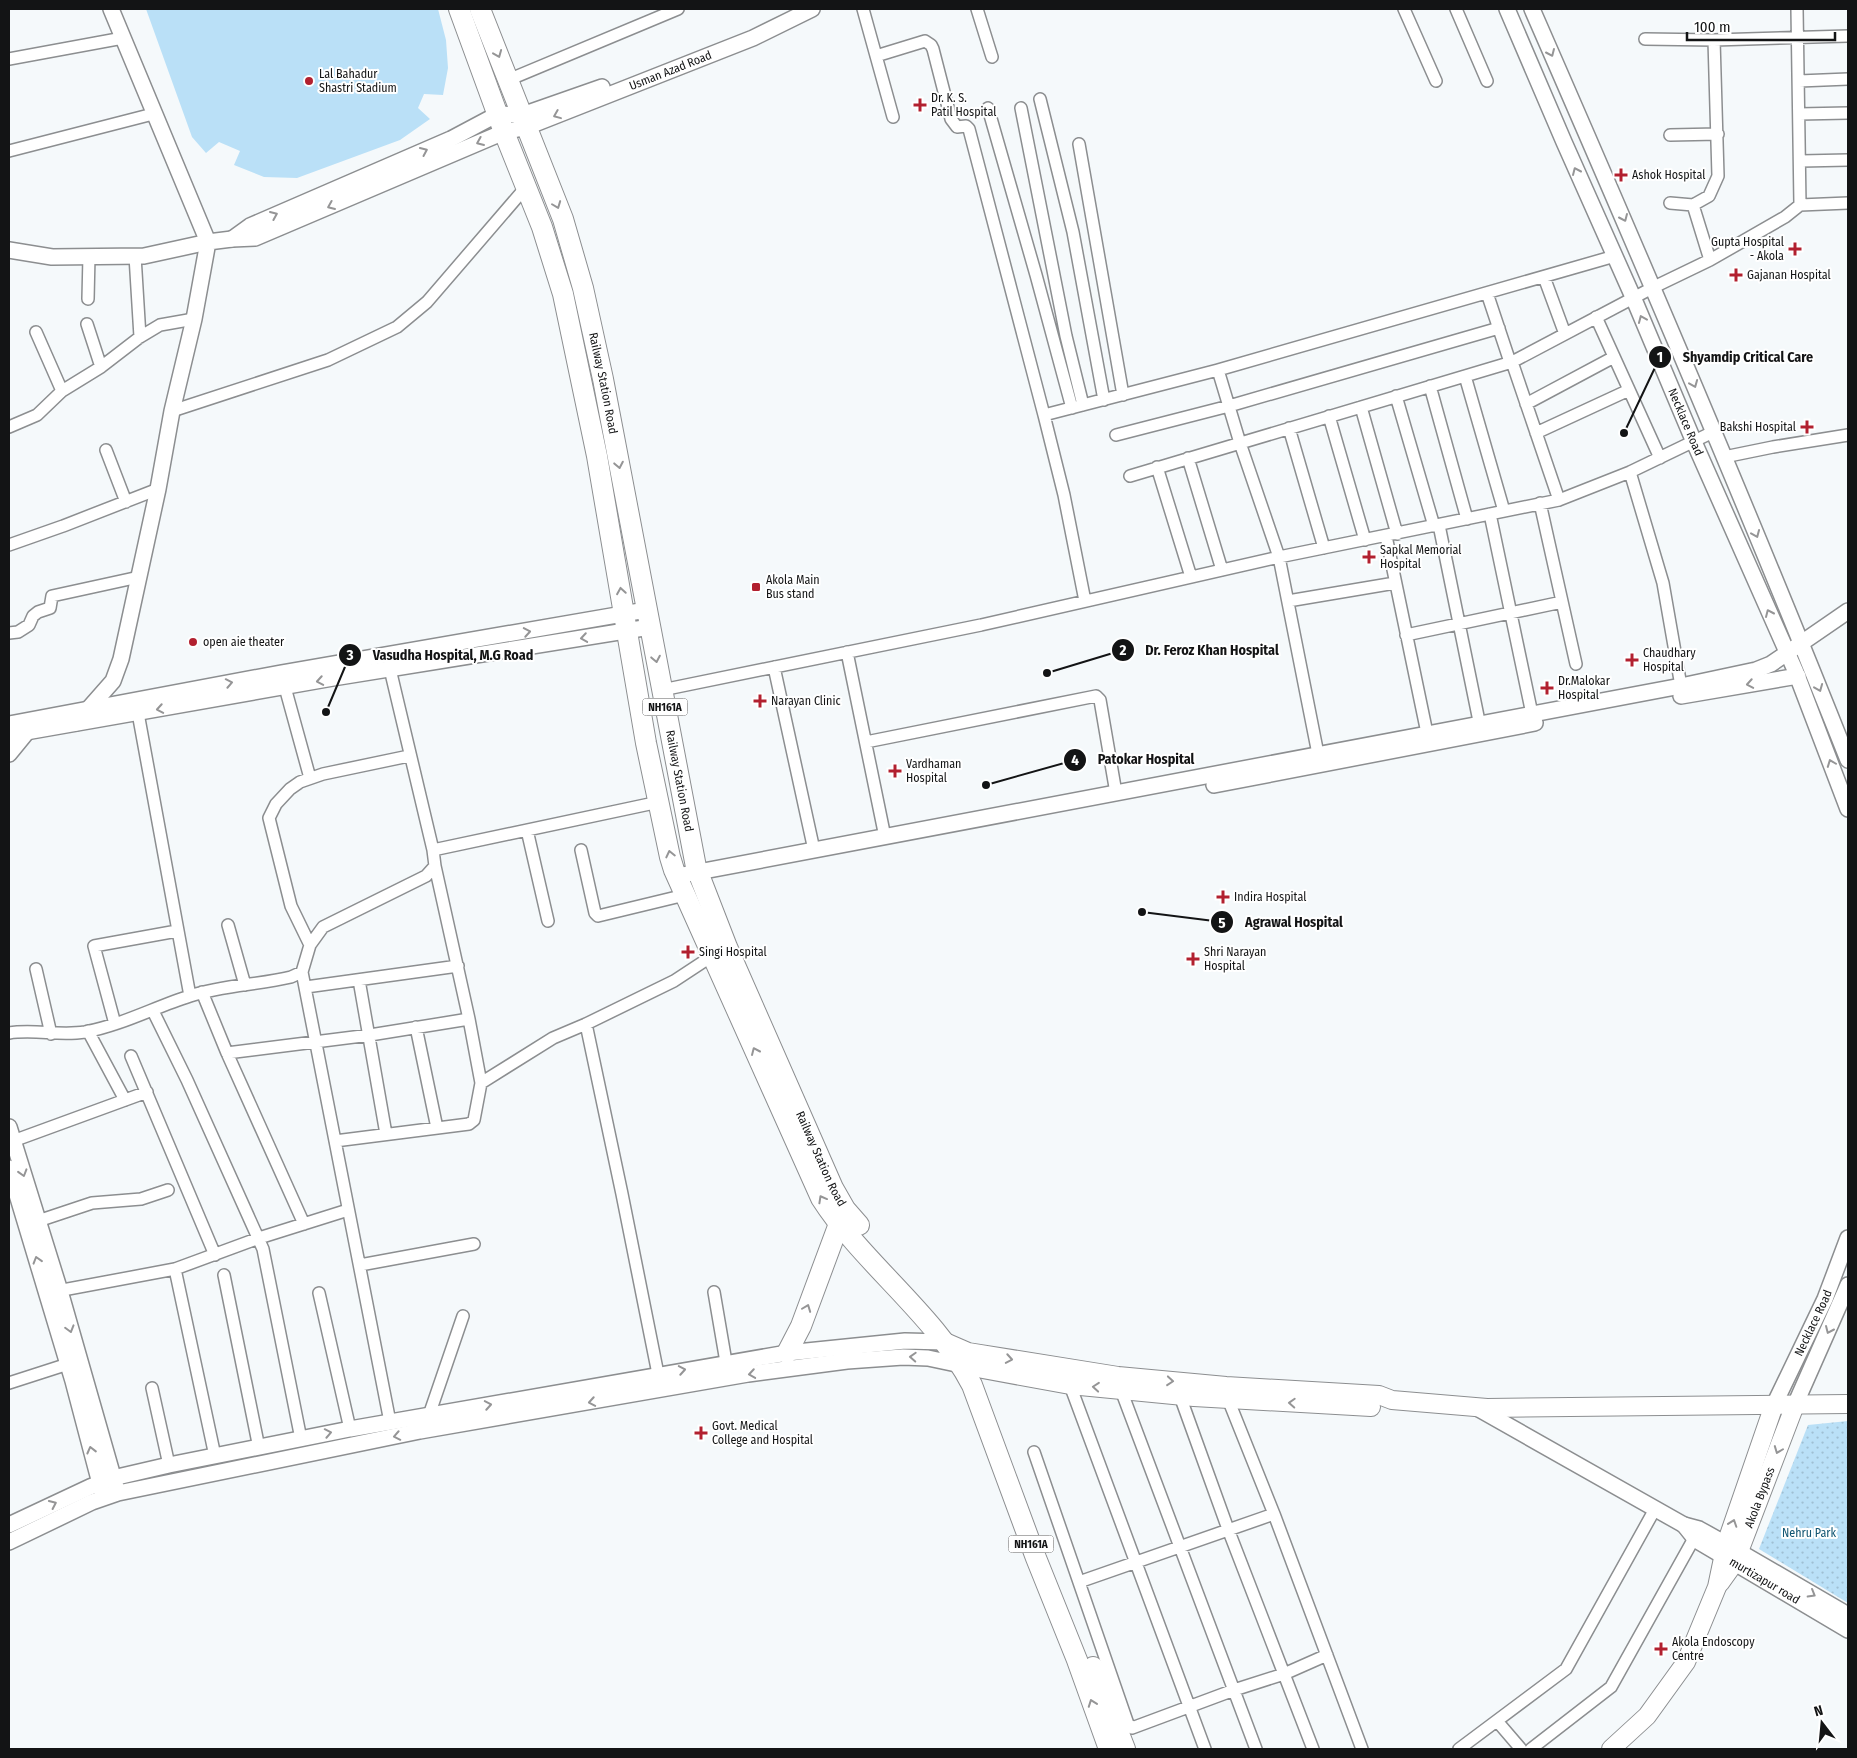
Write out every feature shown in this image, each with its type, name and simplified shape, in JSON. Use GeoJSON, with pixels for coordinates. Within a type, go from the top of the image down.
{"type":"FeatureCollection","features":[{"type":"Feature","properties":{"kind":"highway","name":"Railway Station Road"},"geometry":{"type":"LineString","coordinates":[[459,9],[542,227],[564,294],[597,456],[646,743],[670,857],[681,886],[821,1198],[842,1216],[948,1326],[969,1361]]}},
{"type":"Feature","properties":{"kind":"highway","name":"Railway Station Road"},"geometry":{"type":"LineString","coordinates":[[480,9],[562,219],[583,288],[600,364],[648,619],[700,877],[727,947],[833,1188],[842,1216],[945,1342]]}},
{"type":"Feature","properties":{"kind":"highway"},"geometry":{"type":"LineString","coordinates":[[787,1352],[800,1326],[842,1216]]}},
{"type":"Feature","properties":{"kind":"highway","name":"NH161A"},"geometry":{"type":"LineString","coordinates":[[945,1342],[969,1361],[1001,1424],[1052,1567],[1125,1749]]}},
{"type":"Feature","properties":{"kind":"highway","name":"NH161A"},"geometry":{"type":"LineString","coordinates":[[969,1361],[979,1402],[1109,1749]]}},
{"type":"Feature","properties":{"kind":"main road"},"geometry":{"type":"LineString","coordinates":[[76,723],[113,681],[121,659],[158,489],[172,412],[194,319],[208,242],[153,114],[111,9]]}},
{"type":"Feature","properties":{"kind":"main road","name":"Usman Azad Road"},"geometry":{"type":"LineString","coordinates":[[524,121],[747,31],[792,9]]}},
{"type":"Feature","properties":{"kind":"main road","name":"Usman Azad Road"},"geometry":{"type":"LineString","coordinates":[[524,121],[753,38],[812,9]]}},
{"type":"Feature","properties":{"kind":"main road","name":"Necklace Road"},"geometry":{"type":"LineString","coordinates":[[1507,9],[1694,442],[1798,676],[1847,799]]}},
{"type":"Feature","properties":{"kind":"main road","name":"Necklace Road"},"geometry":{"type":"LineString","coordinates":[[1532,9],[1654,287],[1802,643],[1848,760]]}},
{"type":"Feature","properties":{"kind":"main road"},"geometry":{"type":"LineString","coordinates":[[9,250],[52,257],[144,256],[208,242],[255,238],[501,123],[524,121]]}},
{"type":"Feature","properties":{"kind":"main road"},"geometry":{"type":"LineString","coordinates":[[681,886],[700,877],[814,850],[1427,734],[1481,728],[1532,714],[1756,670],[1771,664],[1848,611]]}},
{"type":"Feature","properties":{"kind":"main road"},"geometry":{"type":"LineString","coordinates":[[283,680],[390,669],[648,619]]}},
{"type":"Feature","properties":{"kind":"main road"},"geometry":{"type":"LineString","coordinates":[[9,735],[76,723],[134,708],[283,680],[626,623]]}},
{"type":"Feature","properties":{"kind":"main road"},"geometry":{"type":"LineString","coordinates":[[700,877],[1481,728],[1798,676]]}},
{"type":"Feature","properties":{"kind":"main road"},"geometry":{"type":"LineString","coordinates":[[113,681],[134,708]]}},
{"type":"Feature","properties":{"kind":"main road"},"geometry":{"type":"LineString","coordinates":[[9,724],[86,710],[134,708]]}},
{"type":"Feature","properties":{"kind":"main road"},"geometry":{"type":"LineString","coordinates":[[9,754],[27,732]]}},
{"type":"Feature","properties":{"kind":"main road"},"geometry":{"type":"LineString","coordinates":[[11,1134],[38,1221],[68,1364],[109,1488]]}},
{"type":"Feature","properties":{"kind":"main road"},"geometry":{"type":"LineString","coordinates":[[9,1168],[53,1292],[109,1488]]}},
{"type":"Feature","properties":{"kind":"main road","name":"Necklace Road"},"geometry":{"type":"LineString","coordinates":[[1774,1405],[1825,1299],[1848,1238]]}},
{"type":"Feature","properties":{"kind":"main road"},"geometry":{"type":"LineString","coordinates":[[1795,1404],[1848,1285]]}},
{"type":"Feature","properties":{"kind":"main road"},"geometry":{"type":"LineString","coordinates":[[9,1525],[169,1465],[301,1438],[787,1352],[888,1342],[945,1342]]}},
{"type":"Feature","properties":{"kind":"main road"},"geometry":{"type":"LineString","coordinates":[[9,1542],[86,1504],[109,1488],[424,1430],[748,1374],[804,1366],[903,1357],[969,1361],[1226,1386],[1379,1395],[1392,1400],[1476,1407],[1848,1404]]}},
{"type":"Feature","properties":{"kind":"main road"},"geometry":{"type":"LineString","coordinates":[[969,1361],[1070,1385],[1180,1396],[1376,1407],[1392,1400]]}},
{"type":"Feature","properties":{"kind":"main road","name":"Akola Bypass"},"geometry":{"type":"LineString","coordinates":[[1611,1749],[1647,1716],[1686,1662],[1795,1404]]}},
{"type":"Feature","properties":{"kind":"main road","name":"Akola Bypass"},"geometry":{"type":"LineString","coordinates":[[1731,1553],[1774,1405]]}},
{"type":"Feature","properties":{"kind":"main road","name":"murtizapur road"},"geometry":{"type":"LineString","coordinates":[[1476,1407],[1731,1553],[1848,1630]]}},
{"type":"Feature","properties":{"kind":"main road"},"geometry":{"type":"LineString","coordinates":[[1731,1553],[1848,1614]]}},
{"type":"Feature","properties":{"kind":"street"},"geometry":{"type":"LineString","coordinates":[[508,80],[678,9]]}},
{"type":"Feature","properties":{"kind":"street"},"geometry":{"type":"LineString","coordinates":[[863,9],[893,117]]}},
{"type":"Feature","properties":{"kind":"street"},"geometry":{"type":"LineString","coordinates":[[977,9],[992,57]]}},
{"type":"Feature","properties":{"kind":"street"},"geometry":{"type":"LineString","coordinates":[[1404,9],[1436,81]]}},
{"type":"Feature","properties":{"kind":"street"},"geometry":{"type":"LineString","coordinates":[[1456,9],[1487,81]]}},
{"type":"Feature","properties":{"kind":"street"},"geometry":{"type":"LineString","coordinates":[[1797,9],[1801,161],[1800,205]]}},
{"type":"Feature","properties":{"kind":"street"},"geometry":{"type":"LineString","coordinates":[[1645,39],[1714,40],[1848,36]]}},
{"type":"Feature","properties":{"kind":"street"},"geometry":{"type":"LineString","coordinates":[[9,58],[124,38]]}},
{"type":"Feature","properties":{"kind":"street"},"geometry":{"type":"LineString","coordinates":[[1670,203],[1693,205],[1709,196],[1718,176],[1714,40]]}},
{"type":"Feature","properties":{"kind":"street"},"geometry":{"type":"LineString","coordinates":[[876,56],[925,41],[931,44],[951,119],[957,127],[966,126],[969,129],[1064,495],[1085,601]]}},
{"type":"Feature","properties":{"kind":"street"},"geometry":{"type":"LineString","coordinates":[[1799,81],[1848,79]]}},
{"type":"Feature","properties":{"kind":"street"},"geometry":{"type":"LineString","coordinates":[[1040,99],[1072,232],[1104,400]]}},
{"type":"Feature","properties":{"kind":"street"},"geometry":{"type":"LineString","coordinates":[[988,108],[1036,275],[1077,407]]}},
{"type":"Feature","properties":{"kind":"street"},"geometry":{"type":"LineString","coordinates":[[1021,108],[1066,336],[1077,407]]}},
{"type":"Feature","properties":{"kind":"street"},"geometry":{"type":"LineString","coordinates":[[1799,114],[1848,113]]}},
{"type":"Feature","properties":{"kind":"street"},"geometry":{"type":"LineString","coordinates":[[9,151],[153,114]]}},
{"type":"Feature","properties":{"kind":"street"},"geometry":{"type":"LineString","coordinates":[[1670,135],[1718,134]]}},
{"type":"Feature","properties":{"kind":"street"},"geometry":{"type":"LineString","coordinates":[[1079,144],[1123,395]]}},
{"type":"Feature","properties":{"kind":"street"},"geometry":{"type":"LineString","coordinates":[[1801,161],[1848,160]]}},
{"type":"Feature","properties":{"kind":"street"},"geometry":{"type":"LineString","coordinates":[[172,412],[328,360],[397,327],[427,302],[526,187]]}},
{"type":"Feature","properties":{"kind":"street"},"geometry":{"type":"LineString","coordinates":[[1130,476],[1511,362],[1654,287],[1710,260],[1785,217],[1800,205],[1848,203]]}},
{"type":"Feature","properties":{"kind":"street"},"geometry":{"type":"LineString","coordinates":[[1693,205],[1710,260]]}},
{"type":"Feature","properties":{"kind":"street"},"geometry":{"type":"LineString","coordinates":[[88,299],[89,256]]}},
{"type":"Feature","properties":{"kind":"street"},"geometry":{"type":"LineString","coordinates":[[135,256],[140,337]]}},
{"type":"Feature","properties":{"kind":"street"},"geometry":{"type":"LineString","coordinates":[[1044,416],[1218,370],[1615,256]]}},
{"type":"Feature","properties":{"kind":"street"},"geometry":{"type":"LineString","coordinates":[[1544,276],[1565,334]]}},
{"type":"Feature","properties":{"kind":"street"},"geometry":{"type":"LineString","coordinates":[[1488,293],[1559,500]]}},
{"type":"Feature","properties":{"kind":"street"},"geometry":{"type":"LineString","coordinates":[[1596,317],[1660,458]]}},
{"type":"Feature","properties":{"kind":"street"},"geometry":{"type":"LineString","coordinates":[[9,427],[37,415],[62,391],[101,367],[140,337],[160,325],[194,319]]}},
{"type":"Feature","properties":{"kind":"street"},"geometry":{"type":"LineString","coordinates":[[87,324],[101,367]]}},
{"type":"Feature","properties":{"kind":"street"},"geometry":{"type":"LineString","coordinates":[[1116,435],[1229,406],[1499,328]]}},
{"type":"Feature","properties":{"kind":"street"},"geometry":{"type":"LineString","coordinates":[[36,332],[62,391]]}},
{"type":"Feature","properties":{"kind":"street"},"geometry":{"type":"LineString","coordinates":[[1526,404],[1614,357]]}},
{"type":"Feature","properties":{"kind":"street"},"geometry":{"type":"LineString","coordinates":[[1218,370],[1240,443],[1279,557],[1318,754]]}},
{"type":"Feature","properties":{"kind":"street"},"geometry":{"type":"LineString","coordinates":[[1465,376],[1504,511]]}},
{"type":"Feature","properties":{"kind":"street"},"geometry":{"type":"LineString","coordinates":[[1430,386],[1467,519]]}},
{"type":"Feature","properties":{"kind":"street"},"geometry":{"type":"LineString","coordinates":[[1536,433],[1629,390]]}},
{"type":"Feature","properties":{"kind":"street"},"geometry":{"type":"LineString","coordinates":[[1396,396],[1436,525],[1481,728]]}},
{"type":"Feature","properties":{"kind":"street"},"geometry":{"type":"LineString","coordinates":[[1361,407],[1391,535],[1395,583],[1427,734]]}},
{"type":"Feature","properties":{"kind":"street"},"geometry":{"type":"LineString","coordinates":[[1329,416],[1365,540]]}},
{"type":"Feature","properties":{"kind":"street"},"geometry":{"type":"LineString","coordinates":[[1289,428],[1324,548]]}},
{"type":"Feature","properties":{"kind":"street"},"geometry":{"type":"LineString","coordinates":[[662,690],[981,625],[1279,557],[1559,500],[1630,472],[1713,432]]}},
{"type":"Feature","properties":{"kind":"street"},"geometry":{"type":"LineString","coordinates":[[1724,457],[1773,446],[1848,435]]}},
{"type":"Feature","properties":{"kind":"street"},"geometry":{"type":"LineString","coordinates":[[106,450],[126,502]]}},
{"type":"Feature","properties":{"kind":"street"},"geometry":{"type":"LineString","coordinates":[[1188,458],[1222,570]]}},
{"type":"Feature","properties":{"kind":"street"},"geometry":{"type":"LineString","coordinates":[[1157,467],[1191,577]]}},
{"type":"Feature","properties":{"kind":"street"},"geometry":{"type":"LineString","coordinates":[[1630,472],[1663,583],[1681,686]]}},
{"type":"Feature","properties":{"kind":"street"},"geometry":{"type":"LineString","coordinates":[[9,545],[158,489]]}},
{"type":"Feature","properties":{"kind":"street"},"geometry":{"type":"LineString","coordinates":[[1540,503],[1576,664]]}},
{"type":"Feature","properties":{"kind":"street"},"geometry":{"type":"LineString","coordinates":[[1490,514],[1532,714]]}},
{"type":"Feature","properties":{"kind":"street"},"geometry":{"type":"LineString","coordinates":[[9,633],[18,632],[30,625],[33,616],[50,608],[52,596],[139,577]]}},
{"type":"Feature","properties":{"kind":"street"},"geometry":{"type":"LineString","coordinates":[[1288,601],[1395,583]]}},
{"type":"Feature","properties":{"kind":"street"},"geometry":{"type":"LineString","coordinates":[[1406,635],[1562,602]]}},
{"type":"Feature","properties":{"kind":"street"},"geometry":{"type":"LineString","coordinates":[[847,652],[885,837]]}},
{"type":"Feature","properties":{"kind":"street"},"geometry":{"type":"LineString","coordinates":[[774,668],[814,850]]}},
{"type":"Feature","properties":{"kind":"street"},"geometry":{"type":"LineString","coordinates":[[336,1141],[469,1124],[475,1117],[481,1083],[433,850],[409,756],[390,669]]}},
{"type":"Feature","properties":{"kind":"street"},"geometry":{"type":"LineString","coordinates":[[283,680],[310,778]]}},
{"type":"Feature","properties":{"kind":"street"},"geometry":{"type":"LineString","coordinates":[[866,742],[1096,696],[1100,700],[1116,793]]}},
{"type":"Feature","properties":{"kind":"street"},"geometry":{"type":"LineString","coordinates":[[134,708],[190,996]]}},
{"type":"Feature","properties":{"kind":"street"},"geometry":{"type":"LineString","coordinates":[[310,946],[291,906],[269,818],[270,813],[290,789],[310,778],[409,756]]}},
{"type":"Feature","properties":{"kind":"street"},"geometry":{"type":"LineString","coordinates":[[433,850],[659,802]]}},
{"type":"Feature","properties":{"kind":"street"},"geometry":{"type":"LineString","coordinates":[[527,830],[548,921]]}},
{"type":"Feature","properties":{"kind":"street"},"geometry":{"type":"LineString","coordinates":[[581,850],[595,913],[598,916],[681,886]]}},
{"type":"Feature","properties":{"kind":"street"},"geometry":{"type":"LineString","coordinates":[[390,1422],[302,972],[310,946],[322,927],[426,876],[435,866]]}},
{"type":"Feature","properties":{"kind":"street"},"geometry":{"type":"LineString","coordinates":[[228,925],[245,985]]}},
{"type":"Feature","properties":{"kind":"street"},"geometry":{"type":"LineString","coordinates":[[115,1024],[94,946],[178,931]]}},
{"type":"Feature","properties":{"kind":"street"},"geometry":{"type":"LineString","coordinates":[[481,1083],[553,1038],[674,981],[712,956]]}},
{"type":"Feature","properties":{"kind":"street"},"geometry":{"type":"LineString","coordinates":[[306,987],[458,966]]}},
{"type":"Feature","properties":{"kind":"street"},"geometry":{"type":"LineString","coordinates":[[36,969],[51,1034]]}},
{"type":"Feature","properties":{"kind":"street"},"geometry":{"type":"LineString","coordinates":[[9,1033],[70,1034],[88,1031],[115,1024],[202,992],[291,977],[302,972]]}},
{"type":"Feature","properties":{"kind":"street"},"geometry":{"type":"LineString","coordinates":[[359,980],[386,1134]]}},
{"type":"Feature","properties":{"kind":"street"},"geometry":{"type":"LineString","coordinates":[[202,992],[227,1053],[304,1224]]}},
{"type":"Feature","properties":{"kind":"street"},"geometry":{"type":"LineString","coordinates":[[152,1011],[187,1080],[259,1238],[267,1261],[301,1438]]}},
{"type":"Feature","properties":{"kind":"street"},"geometry":{"type":"LineString","coordinates":[[227,1053],[370,1035],[469,1019]]}},
{"type":"Feature","properties":{"kind":"street"},"geometry":{"type":"LineString","coordinates":[[586,1024],[658,1374]]}},
{"type":"Feature","properties":{"kind":"street"},"geometry":{"type":"LineString","coordinates":[[416,1028],[436,1128]]}},
{"type":"Feature","properties":{"kind":"street"},"geometry":{"type":"LineString","coordinates":[[88,1031],[125,1100]]}},
{"type":"Feature","properties":{"kind":"street"},"geometry":{"type":"LineString","coordinates":[[131,1056],[215,1255]]}},
{"type":"Feature","properties":{"kind":"street"},"geometry":{"type":"LineString","coordinates":[[11,1134],[147,1092]]}},
{"type":"Feature","properties":{"kind":"street"},"geometry":{"type":"LineString","coordinates":[[38,1221],[92,1203],[141,1199],[168,1190]]}},
{"type":"Feature","properties":{"kind":"street"},"geometry":{"type":"LineString","coordinates":[[53,1292],[175,1269],[259,1238],[348,1210]]}},
{"type":"Feature","properties":{"kind":"street"},"geometry":{"type":"LineString","coordinates":[[360,1265],[474,1244]]}},
{"type":"Feature","properties":{"kind":"street"},"geometry":{"type":"LineString","coordinates":[[175,1269],[214,1456]]}},
{"type":"Feature","properties":{"kind":"street"},"geometry":{"type":"LineString","coordinates":[[224,1275],[259,1448]]}},
{"type":"Feature","properties":{"kind":"street"},"geometry":{"type":"LineString","coordinates":[[714,1292],[726,1362]]}},
{"type":"Feature","properties":{"kind":"street"},"geometry":{"type":"LineString","coordinates":[[319,1293],[350,1429]]}},
{"type":"Feature","properties":{"kind":"street"},"geometry":{"type":"LineString","coordinates":[[424,1430],[463,1316]]}},
{"type":"Feature","properties":{"kind":"street"},"geometry":{"type":"LineString","coordinates":[[9,1383],[68,1364]]}},
{"type":"Feature","properties":{"kind":"street"},"geometry":{"type":"LineString","coordinates":[[1070,1385],[1137,1561],[1205,1749]]}},
{"type":"Feature","properties":{"kind":"street"},"geometry":{"type":"LineString","coordinates":[[152,1388],[169,1465]]}},
{"type":"Feature","properties":{"kind":"street"},"geometry":{"type":"LineString","coordinates":[[1122,1390],[1256,1749]]}},
{"type":"Feature","properties":{"kind":"street"},"geometry":{"type":"LineString","coordinates":[[1180,1396],[1228,1529],[1313,1749]]}},
{"type":"Feature","properties":{"kind":"street"},"geometry":{"type":"LineString","coordinates":[[1228,1399],[1274,1514],[1362,1749]]}},
{"type":"Feature","properties":{"kind":"street"},"geometry":{"type":"LineString","coordinates":[[1034,1452],[1130,1726],[1134,1728],[1189,1706],[1284,1674],[1327,1655]]}},
{"type":"Feature","properties":{"kind":"street"},"geometry":{"type":"LineString","coordinates":[[1459,1749],[1566,1669],[1655,1509]]}},
{"type":"Feature","properties":{"kind":"street"},"geometry":{"type":"LineString","coordinates":[[1079,1582],[1180,1545],[1274,1514]]}},
{"type":"Feature","properties":{"kind":"street"},"geometry":{"type":"LineString","coordinates":[[1531,1749],[1611,1687],[1697,1534]]}},
{"type":"Feature","properties":{"kind":"street"},"geometry":{"type":"LineString","coordinates":[[1497,1721],[1521,1749]]}},
{"type":"Feature","properties":{"kind":"green space","name":"Lal Bahadur Shastri Stadium"},"geometry":{"type":"Polygon","coordinates":[[[146,9],[438,9],[446,40],[448,68],[443,95],[424,94],[418,108],[430,119],[400,140],[297,178],[264,177],[234,165],[240,151],[219,142],[206,153],[192,137],[146,9]]]}},
{"type":"Feature","properties":{"kind":"green space","name":"Nehru Park"},"geometry":{"type":"Polygon","coordinates":[[[1848,1421],[1848,1603],[1759,1549],[1808,1425],[1848,1421]]]}},
{"type":"Feature","properties":{"kind":"place","name":"Lal Bahadur Shastri Stadium"},"geometry":{"type":"Point","coordinates":[309,81]}},
{"type":"Feature","properties":{"kind":"place","name":"Dr. K. S. Patil Hospital"},"geometry":{"type":"Point","coordinates":[920,105]}},
{"type":"Feature","properties":{"kind":"place","name":"Ashok Hospital"},"geometry":{"type":"Point","coordinates":[1621,175]}},
{"type":"Feature","properties":{"kind":"place","name":"Gupta Hospital - Akola"},"geometry":{"type":"Point","coordinates":[1795,249]}},
{"type":"Feature","properties":{"kind":"place","name":"Gajanan Hospital"},"geometry":{"type":"Point","coordinates":[1736,275]}},
{"type":"Feature","properties":{"kind":"place","name":"Bakshi Hospital"},"geometry":{"type":"Point","coordinates":[1807,427]}},
{"type":"Feature","properties":{"kind":"place","name":"Shyamdip Critical Care"},"geometry":{"type":"Point","coordinates":[1624,433]}},
{"type":"Feature","properties":{"kind":"place","name":"Sapkal Memorial Hospital"},"geometry":{"type":"Point","coordinates":[1369,557]}},
{"type":"Feature","properties":{"kind":"place","name":"Akola Main Bus stand"},"geometry":{"type":"Point","coordinates":[756,587]}},
{"type":"Feature","properties":{"kind":"place","name":"open aie theater"},"geometry":{"type":"Point","coordinates":[193,642]}},
{"type":"Feature","properties":{"kind":"place","name":"Chaudhary Hospital"},"geometry":{"type":"Point","coordinates":[1632,660]}},
{"type":"Feature","properties":{"kind":"place","name":"Dr. Feroz Khan Hospital"},"geometry":{"type":"Point","coordinates":[1047,673]}},
{"type":"Feature","properties":{"kind":"place","name":"Dr.Malokar Hospital"},"geometry":{"type":"Point","coordinates":[1547,688]}},
{"type":"Feature","properties":{"kind":"place","name":"Narayan Clinic"},"geometry":{"type":"Point","coordinates":[760,701]}},
{"type":"Feature","properties":{"kind":"place","name":"Vasudha Hospital, M.G Road"},"geometry":{"type":"Point","coordinates":[326,712]}},
{"type":"Feature","properties":{"kind":"place","name":"Vardhaman Hospital"},"geometry":{"type":"Point","coordinates":[895,771]}},
{"type":"Feature","properties":{"kind":"place","name":"Patokar Hospital"},"geometry":{"type":"Point","coordinates":[986,785]}},
{"type":"Feature","properties":{"kind":"place","name":"Indira Hospital"},"geometry":{"type":"Point","coordinates":[1223,897]}},
{"type":"Feature","properties":{"kind":"place","name":"Agrawal Hospital"},"geometry":{"type":"Point","coordinates":[1142,912]}},
{"type":"Feature","properties":{"kind":"place","name":"Singi Hospital"},"geometry":{"type":"Point","coordinates":[688,952]}},
{"type":"Feature","properties":{"kind":"place","name":"Shri Narayan Hospital"},"geometry":{"type":"Point","coordinates":[1193,959]}},
{"type":"Feature","properties":{"kind":"place","name":"Govt. Medical College and Hospital"},"geometry":{"type":"Point","coordinates":[701,1433]}},
{"type":"Feature","properties":{"kind":"place","name":"Akola Endoscopy Centre"},"geometry":{"type":"Point","coordinates":[1661,1649]}}]}
